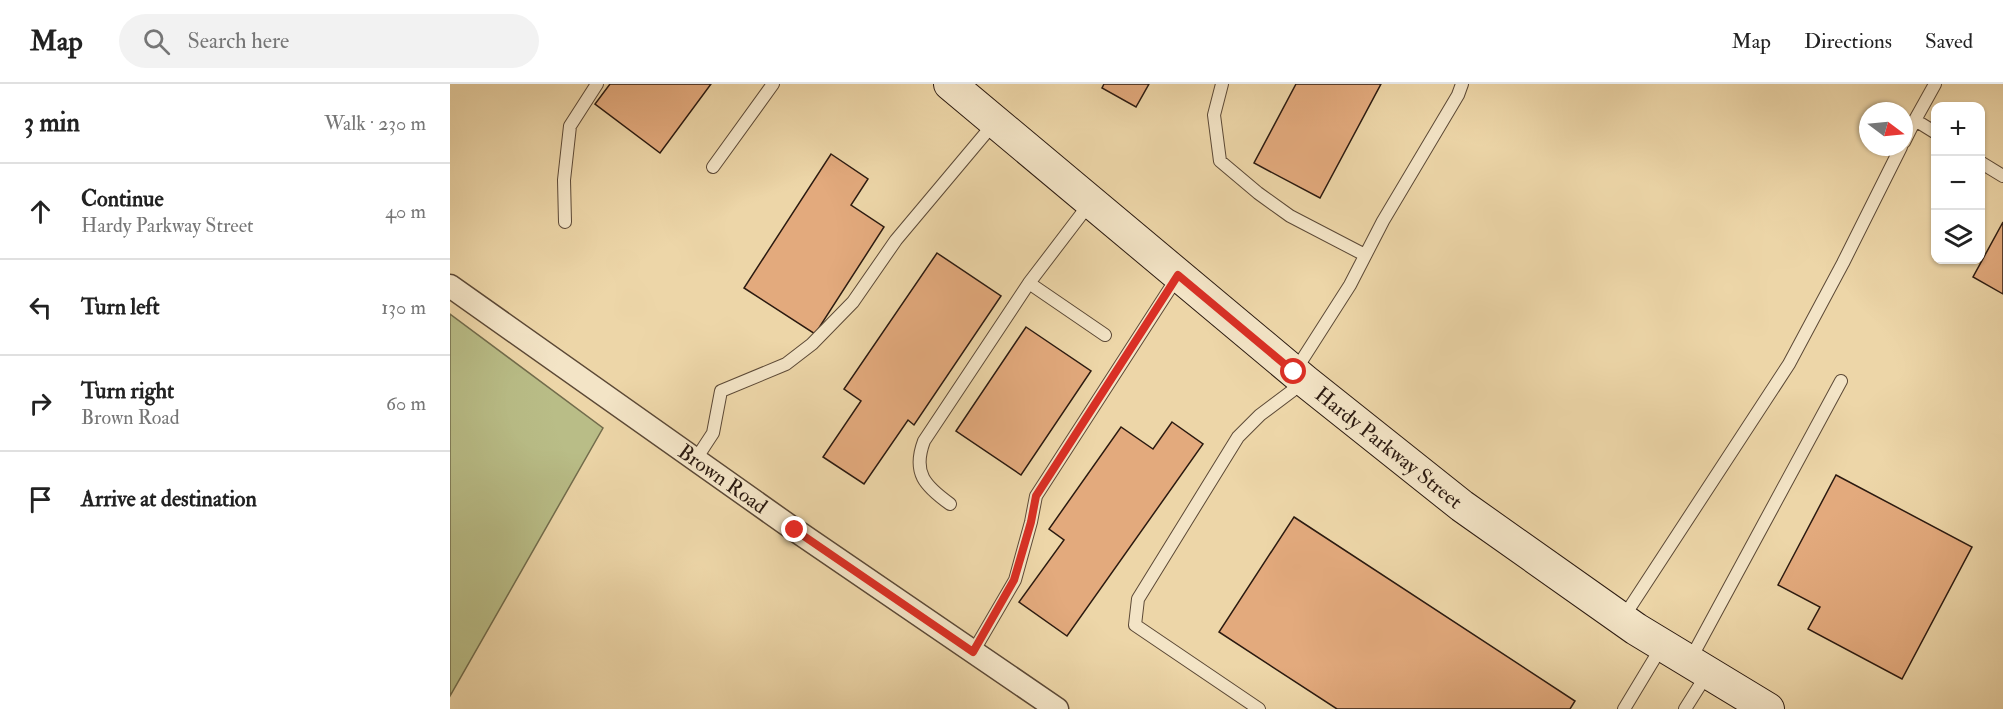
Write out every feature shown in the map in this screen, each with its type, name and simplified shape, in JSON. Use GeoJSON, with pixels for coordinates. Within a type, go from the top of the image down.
{"type":"FeatureCollection","features":[{"type":"Feature","properties":{"kind":"main road","name":"Hardy Parkway Street"},"geometry":{"type":"LineString","coordinates":[[955,86],[1299,376],[1462,506],[1622,619],[1768,709]]}},
{"type":"Feature","properties":{"kind":"street","name":"Brown Road"},"geometry":{"type":"LineString","coordinates":[[450,286],[1057,709]]}},
{"type":"Feature","properties":{"kind":"lane"},"geometry":{"type":"LineString","coordinates":[[565,222],[564,180],[570,126],[597,84]]}},
{"type":"Feature","properties":{"kind":"lane"},"geometry":{"type":"LineString","coordinates":[[713,167],[773,84]]}},
{"type":"Feature","properties":{"kind":"lane"},"geometry":{"type":"LineString","coordinates":[[1222,84],[1214,115],[1221,161],[1258,193],[1290,216],[1365,255]]}},
{"type":"Feature","properties":{"kind":"lane"},"geometry":{"type":"LineString","coordinates":[[1259,709],[1135,626],[1138,599],[1238,437],[1299,376],[1462,84]]}},
{"type":"Feature","properties":{"kind":"lane"},"geometry":{"type":"LineString","coordinates":[[1913,124],[1935,84]]}},
{"type":"Feature","properties":{"kind":"lane"},"geometry":{"type":"LineString","coordinates":[[1915,120],[1931,131]]}},
{"type":"Feature","properties":{"kind":"lane"},"geometry":{"type":"LineString","coordinates":[[696,459],[713,433],[721,391],[786,364],[812,344],[853,302],[896,240],[995,122]]}},
{"type":"Feature","properties":{"kind":"lane"},"geometry":{"type":"LineString","coordinates":[[1622,619],[1789,364],[1896,156]]}},
{"type":"Feature","properties":{"kind":"lane"},"geometry":{"type":"LineString","coordinates":[[1985,165],[2003,176]]}},
{"type":"Feature","properties":{"kind":"lane"},"geometry":{"type":"LineString","coordinates":[[950,504],[928,488],[918,464],[924,441],[1029,283],[1091,202]]}},
{"type":"Feature","properties":{"kind":"lane"},"geometry":{"type":"LineString","coordinates":[[973,652],[1014,580],[1036,496],[1178,275]]}},
{"type":"Feature","properties":{"kind":"lane"},"geometry":{"type":"LineString","coordinates":[[1029,283],[1106,335]]}},
{"type":"Feature","properties":{"kind":"lane"},"geometry":{"type":"LineString","coordinates":[[1685,709],[1698,667],[1841,381]]}},
{"type":"Feature","properties":{"kind":"lane"},"geometry":{"type":"LineString","coordinates":[[1624,709],[1663,645]]}},
{"type":"Feature","properties":{"kind":"green space"},"geometry":{"type":"Polygon","coordinates":[[[450,314],[603,428],[450,696],[450,314]]]}},
{"type":"Feature","properties":{"kind":"building"},"geometry":{"type":"Polygon","coordinates":[[[610,84],[711,84],[660,153],[595,104],[610,84]]]}},
{"type":"Feature","properties":{"kind":"building"},"geometry":{"type":"Polygon","coordinates":[[[1104,84],[1149,84],[1136,107],[1102,88],[1104,84]]]}},
{"type":"Feature","properties":{"kind":"building"},"geometry":{"type":"Polygon","coordinates":[[[1296,84],[1381,84],[1320,198],[1254,163],[1296,84]]]}},
{"type":"Feature","properties":{"kind":"building"},"geometry":{"type":"Polygon","coordinates":[[[831,154],[868,179],[851,205],[884,227],[815,334],[744,288],[831,154]]]}},
{"type":"Feature","properties":{"kind":"building"},"geometry":{"type":"Polygon","coordinates":[[[2003,222],[2003,294],[1973,277],[1980,264],[1985,264],[1985,255],[2003,222]]]}},
{"type":"Feature","properties":{"kind":"building"},"geometry":{"type":"Polygon","coordinates":[[[937,253],[1001,296],[914,425],[908,420],[864,484],[823,457],[861,401],[844,389],[937,253]]]}},
{"type":"Feature","properties":{"kind":"building"},"geometry":{"type":"Polygon","coordinates":[[[1026,327],[1091,371],[1021,475],[956,431],[1026,327]]]}},
{"type":"Feature","properties":{"kind":"building"},"geometry":{"type":"Polygon","coordinates":[[[1172,422],[1203,444],[1067,636],[1019,602],[1064,540],[1049,529],[1121,427],[1153,449],[1172,422]]]}},
{"type":"Feature","properties":{"kind":"building"},"geometry":{"type":"Polygon","coordinates":[[[1836,475],[1972,547],[1902,679],[1808,629],[1820,607],[1778,585],[1836,475]]]}},
{"type":"Feature","properties":{"kind":"building"},"geometry":{"type":"Polygon","coordinates":[[[1294,517],[1575,701],[1570,709],[1337,709],[1219,632],[1294,517]]]}},
{"type":"Feature","properties":{"kind":"route"},"geometry":{"type":"LineString","coordinates":[[795,530],[973,652],[1014,580],[1036,496],[1178,275],[1294,372]]}}]}
